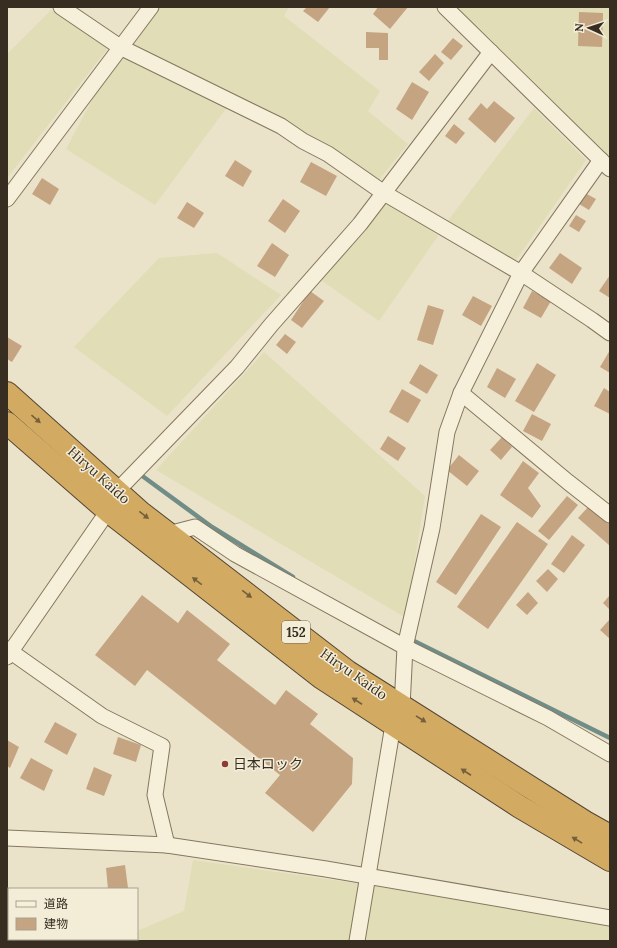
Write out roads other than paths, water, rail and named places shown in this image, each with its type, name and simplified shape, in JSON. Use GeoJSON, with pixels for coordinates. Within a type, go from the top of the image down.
{"type":"FeatureCollection","features":[{"type":"Feature","properties":{"kind":"highway","name":"Hiryu Kaido"},"geometry":{"type":"LineString","coordinates":[[7,393],[140,512],[348,672],[398,716],[520,807],[610,860]]}},
{"type":"Feature","properties":{"kind":"highway","name":"Hiryu Kaido"},"geometry":{"type":"LineString","coordinates":[[7,423],[108,511],[322,678],[398,716],[610,836]]}},
{"type":"Feature","properties":{"kind":"street"},"geometry":{"type":"LineString","coordinates":[[61,7],[120,47],[281,126],[303,142],[328,154],[384,193],[521,273],[610,333]]}},
{"type":"Feature","properties":{"kind":"street"},"geometry":{"type":"LineString","coordinates":[[7,199],[151,7]]}},
{"type":"Feature","properties":{"kind":"street"},"geometry":{"type":"LineString","coordinates":[[357,941],[398,716],[405,647],[432,528],[446,432],[461,393],[521,273],[606,165],[445,7]]}},
{"type":"Feature","properties":{"kind":"street"},"geometry":{"type":"LineString","coordinates":[[117,491],[237,367],[270,325],[360,224],[491,52]]}},
{"type":"Feature","properties":{"kind":"street"},"geometry":{"type":"LineString","coordinates":[[461,393],[610,515]]}},
{"type":"Feature","properties":{"kind":"street"},"geometry":{"type":"LineString","coordinates":[[108,511],[8,653],[102,716],[162,746],[155,795],[167,845]]}},
{"type":"Feature","properties":{"kind":"street"},"geometry":{"type":"LineString","coordinates":[[168,534],[195,527],[234,554],[405,647],[548,718],[610,754]]}},
{"type":"Feature","properties":{"kind":"street"},"geometry":{"type":"LineString","coordinates":[[7,838],[167,845],[326,869],[610,918]]}},
{"type":"Feature","properties":{"kind":"waterway"},"geometry":{"type":"LineString","coordinates":[[141,475],[212,527],[293,577]]}},
{"type":"Feature","properties":{"kind":"waterway"},"geometry":{"type":"LineString","coordinates":[[412,640],[610,738]]}},
{"type":"Feature","properties":{"kind":"place","name":"日本ロック"},"geometry":{"type":"Point","coordinates":[225,764]}}]}
